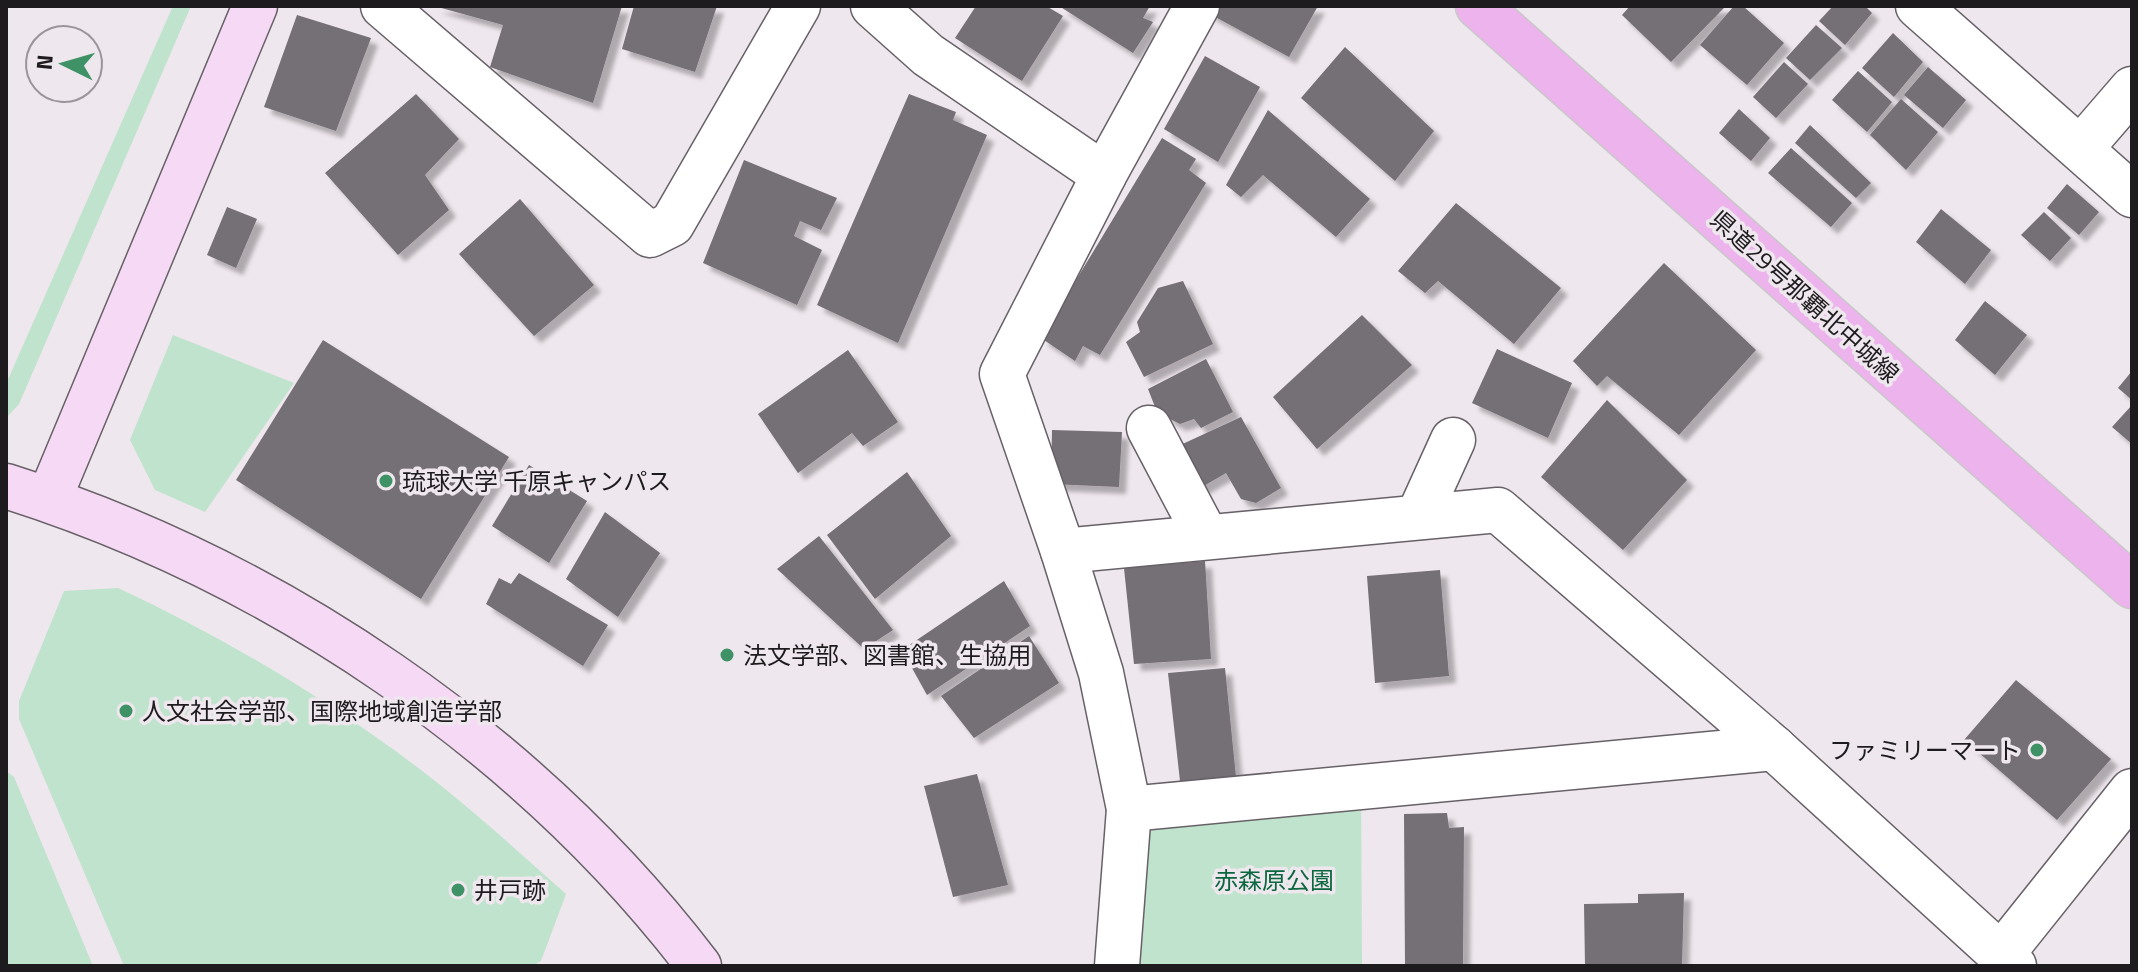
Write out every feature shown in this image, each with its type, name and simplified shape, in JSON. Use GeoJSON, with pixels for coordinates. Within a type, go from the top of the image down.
{"type":"FeatureCollection","features":[{"type":"Feature","properties":{"kind":"main road","name":"県道29号那覇北中城線"},"geometry":{"type":"LineString","coordinates":[[1478,6],[2132,586]]}},
{"type":"Feature","properties":{"kind":"street"},"geometry":{"type":"LineString","coordinates":[[49,499],[255,6]]}},
{"type":"Feature","properties":{"kind":"street"},"geometry":{"type":"LineString","coordinates":[[383,6],[650,235],[672,224],[798,6]]}},
{"type":"Feature","properties":{"kind":"street"},"geometry":{"type":"LineString","coordinates":[[873,6],[928,55],[1104,175]]}},
{"type":"Feature","properties":{"kind":"street"},"geometry":{"type":"LineString","coordinates":[[1117,966],[1129,809],[1101,673],[1002,374],[1104,175],[1197,6]]}},
{"type":"Feature","properties":{"kind":"street"},"geometry":{"type":"LineString","coordinates":[[1918,6],[2132,195]]}},
{"type":"Feature","properties":{"kind":"street"},"geometry":{"type":"LineString","coordinates":[[2081,148],[2132,89]]}},
{"type":"Feature","properties":{"kind":"street"},"geometry":{"type":"LineString","coordinates":[[1149,428],[1206,536]]}},
{"type":"Feature","properties":{"kind":"street"},"geometry":{"type":"LineString","coordinates":[[1418,517],[1453,440]]}},
{"type":"Feature","properties":{"kind":"street"},"geometry":{"type":"LineString","coordinates":[[6,486],[49,499],[228,577],[287,610],[400,682],[465,730],[564,816],[666,924],[699,966]]}},
{"type":"Feature","properties":{"kind":"street"},"geometry":{"type":"LineString","coordinates":[[1063,551],[1498,510],[1774,748],[2008,960],[2132,791]]}},
{"type":"Feature","properties":{"kind":"street"},"geometry":{"type":"LineString","coordinates":[[1129,809],[1774,748]]}},
{"type":"Feature","properties":{"kind":"green space"},"geometry":{"type":"Polygon","coordinates":[[[173,6],[191,6],[19,404],[6,418],[6,384],[173,6]]]}},
{"type":"Feature","properties":{"kind":"green space"},"geometry":{"type":"Polygon","coordinates":[[[173,335],[294,383],[205,512],[155,490],[130,440],[173,335]]]}},
{"type":"Feature","properties":{"kind":"green space"},"geometry":{"type":"Polygon","coordinates":[[[118,588],[234,648],[346,716],[436,782],[511,845],[566,894],[541,961],[532,966],[124,966],[19,719],[19,701],[64,591],[118,588]]]}},
{"type":"Feature","properties":{"kind":"green space"},"geometry":{"type":"Polygon","coordinates":[[[6,771],[14,777],[93,966],[6,966],[6,771]]]}},
{"type":"Feature","properties":{"kind":"green space","name":"赤森原公園"},"geometry":{"type":"Polygon","coordinates":[[[1361,787],[1362,966],[1117,966],[1129,809],[1361,787]]]}},
{"type":"Feature","properties":{"kind":"building"},"geometry":{"type":"Polygon","coordinates":[[[434,6],[622,6],[593,103],[490,67],[503,25],[434,6]]]}},
{"type":"Feature","properties":{"kind":"building"},"geometry":{"type":"Polygon","coordinates":[[[634,6],[717,6],[695,72],[622,49],[634,6]]]}},
{"type":"Feature","properties":{"kind":"building"},"geometry":{"type":"Polygon","coordinates":[[[976,6],[1046,6],[1063,16],[1022,81],[955,38],[976,6]]]}},
{"type":"Feature","properties":{"kind":"building"},"geometry":{"type":"Polygon","coordinates":[[[1059,6],[1150,6],[1143,18],[1153,22],[1133,53],[1059,6]]]}},
{"type":"Feature","properties":{"kind":"building"},"geometry":{"type":"Polygon","coordinates":[[[1211,6],[1318,6],[1289,57],[1208,13],[1211,6]]]}},
{"type":"Feature","properties":{"kind":"building"},"geometry":{"type":"Polygon","coordinates":[[[1630,6],[1724,8],[1671,62],[1622,15],[1630,6]]]}},
{"type":"Feature","properties":{"kind":"building"},"geometry":{"type":"Polygon","coordinates":[[[1734,6],[1743,6],[1784,43],[1747,85],[1700,45],[1734,6]]]}},
{"type":"Feature","properties":{"kind":"building"},"geometry":{"type":"Polygon","coordinates":[[[1833,6],[1865,6],[1872,13],[1845,45],[1819,21],[1833,6]]]}},
{"type":"Feature","properties":{"kind":"building"},"geometry":{"type":"Polygon","coordinates":[[[297,15],[371,38],[336,131],[264,107],[297,15]]]}},
{"type":"Feature","properties":{"kind":"building"},"geometry":{"type":"Polygon","coordinates":[[[1816,25],[1842,48],[1810,80],[1786,58],[1816,25]]]}},
{"type":"Feature","properties":{"kind":"building"},"geometry":{"type":"Polygon","coordinates":[[[1893,33],[1923,62],[1894,97],[1862,68],[1893,33]]]}},
{"type":"Feature","properties":{"kind":"building"},"geometry":{"type":"Polygon","coordinates":[[[1345,47],[1434,131],[1395,181],[1301,98],[1345,47]]]}},
{"type":"Feature","properties":{"kind":"building"},"geometry":{"type":"Polygon","coordinates":[[[1205,56],[1260,87],[1218,162],[1164,129],[1205,56]]]}},
{"type":"Feature","properties":{"kind":"building"},"geometry":{"type":"Polygon","coordinates":[[[1784,62],[1808,84],[1776,118],[1753,97],[1784,62]]]}},
{"type":"Feature","properties":{"kind":"building"},"geometry":{"type":"Polygon","coordinates":[[[1928,67],[1966,100],[1943,128],[1904,95],[1928,67]]]}},
{"type":"Feature","properties":{"kind":"building"},"geometry":{"type":"Polygon","coordinates":[[[1858,71],[1892,102],[1867,132],[1832,100],[1858,71]]]}},
{"type":"Feature","properties":{"kind":"building"},"geometry":{"type":"Polygon","coordinates":[[[416,94],[459,139],[425,175],[449,210],[398,255],[325,173],[416,94]]]}},
{"type":"Feature","properties":{"kind":"building"},"geometry":{"type":"Polygon","coordinates":[[[909,94],[956,112],[953,120],[987,135],[898,343],[817,305],[909,94]]]}},
{"type":"Feature","properties":{"kind":"building"},"geometry":{"type":"Polygon","coordinates":[[[1901,99],[1938,132],[1906,170],[1870,135],[1901,99]]]}},
{"type":"Feature","properties":{"kind":"building"},"geometry":{"type":"Polygon","coordinates":[[[1739,109],[1770,138],[1751,161],[1719,133],[1739,109]]]}},
{"type":"Feature","properties":{"kind":"building"},"geometry":{"type":"Polygon","coordinates":[[[1268,110],[1370,199],[1336,237],[1263,175],[1241,197],[1226,185],[1268,110]]]}},
{"type":"Feature","properties":{"kind":"building"},"geometry":{"type":"Polygon","coordinates":[[[1810,125],[1871,183],[1856,198],[1795,143],[1810,125]]]}},
{"type":"Feature","properties":{"kind":"building"},"geometry":{"type":"Polygon","coordinates":[[[1162,138],[1196,159],[1189,170],[1206,183],[1100,355],[1083,346],[1075,361],[1041,338],[1162,138]]]}},
{"type":"Feature","properties":{"kind":"building"},"geometry":{"type":"Polygon","coordinates":[[[1791,148],[1852,203],[1831,227],[1768,173],[1791,148]]]}},
{"type":"Feature","properties":{"kind":"building"},"geometry":{"type":"Polygon","coordinates":[[[744,160],[837,198],[821,230],[800,221],[794,236],[822,250],[797,305],[703,263],[744,160]]]}},
{"type":"Feature","properties":{"kind":"building"},"geometry":{"type":"Polygon","coordinates":[[[2067,184],[2099,212],[2079,235],[2047,208],[2067,184]]]}},
{"type":"Feature","properties":{"kind":"building"},"geometry":{"type":"Polygon","coordinates":[[[520,199],[594,285],[534,336],[459,254],[520,199]]]}},
{"type":"Feature","properties":{"kind":"building"},"geometry":{"type":"Polygon","coordinates":[[[1456,203],[1561,288],[1514,344],[1438,281],[1425,293],[1398,271],[1456,203]]]}},
{"type":"Feature","properties":{"kind":"building"},"geometry":{"type":"Polygon","coordinates":[[[227,207],[257,219],[236,268],[207,255],[227,207]]]}},
{"type":"Feature","properties":{"kind":"building"},"geometry":{"type":"Polygon","coordinates":[[[1941,209],[1991,250],[1965,284],[1916,242],[1941,209]]]}},
{"type":"Feature","properties":{"kind":"building"},"geometry":{"type":"Polygon","coordinates":[[[2044,212],[2071,238],[2050,261],[2021,235],[2044,212]]]}},
{"type":"Feature","properties":{"kind":"building"},"geometry":{"type":"Polygon","coordinates":[[[1664,263],[1756,350],[1679,435],[1607,376],[1597,386],[1573,361],[1664,263]]]}},
{"type":"Feature","properties":{"kind":"building"},"geometry":{"type":"Polygon","coordinates":[[[1183,281],[1213,344],[1144,377],[1126,342],[1140,332],[1137,322],[1158,288],[1183,281]]]}},
{"type":"Feature","properties":{"kind":"building"},"geometry":{"type":"Polygon","coordinates":[[[1985,301],[2027,335],[1995,375],[1955,340],[1985,301]]]}},
{"type":"Feature","properties":{"kind":"building"},"geometry":{"type":"Polygon","coordinates":[[[1362,315],[1412,365],[1317,449],[1273,397],[1362,315]]]}},
{"type":"Feature","properties":{"kind":"building"},"geometry":{"type":"Polygon","coordinates":[[[323,340],[509,457],[421,599],[236,480],[323,340]]]}},
{"type":"Feature","properties":{"kind":"building"},"geometry":{"type":"Polygon","coordinates":[[[1497,349],[1572,383],[1548,438],[1472,403],[1497,349]]]}},
{"type":"Feature","properties":{"kind":"building"},"geometry":{"type":"Polygon","coordinates":[[[848,350],[898,422],[863,446],[852,433],[798,473],[758,414],[848,350]]]}},
{"type":"Feature","properties":{"kind":"building"},"geometry":{"type":"Polygon","coordinates":[[[1206,359],[1233,412],[1201,428],[1194,419],[1180,424],[1164,412],[1157,412],[1148,389],[1206,359]]]}},
{"type":"Feature","properties":{"kind":"building"},"geometry":{"type":"Polygon","coordinates":[[[2132,371],[2132,400],[2118,388],[2132,371]]]}},
{"type":"Feature","properties":{"kind":"building"},"geometry":{"type":"Polygon","coordinates":[[[1607,400],[1687,480],[1623,550],[1541,477],[1607,400]]]}},
{"type":"Feature","properties":{"kind":"building"},"geometry":{"type":"Polygon","coordinates":[[[2132,405],[2132,444],[2112,427],[2132,405]]]}},
{"type":"Feature","properties":{"kind":"building"},"geometry":{"type":"Polygon","coordinates":[[[1241,417],[1281,488],[1256,503],[1241,499],[1226,473],[1197,490],[1176,447],[1241,417]]]}},
{"type":"Feature","properties":{"kind":"building"},"geometry":{"type":"Polygon","coordinates":[[[1052,430],[1122,432],[1119,487],[1051,484],[1052,430]]]}},
{"type":"Feature","properties":{"kind":"building"},"geometry":{"type":"Polygon","coordinates":[[[529,465],[587,501],[549,563],[492,526],[529,465]]]}},
{"type":"Feature","properties":{"kind":"building"},"geometry":{"type":"Polygon","coordinates":[[[907,472],[951,536],[875,599],[827,535],[907,472]]]}},
{"type":"Feature","properties":{"kind":"building"},"geometry":{"type":"Polygon","coordinates":[[[605,512],[660,553],[618,617],[566,579],[605,512]]]}},
{"type":"Feature","properties":{"kind":"building"},"geometry":{"type":"Polygon","coordinates":[[[819,536],[893,630],[864,649],[777,569],[819,536]]]}},
{"type":"Feature","properties":{"kind":"building"},"geometry":{"type":"Polygon","coordinates":[[[1205,561],[1211,659],[1134,664],[1124,568],[1205,561]]]}},
{"type":"Feature","properties":{"kind":"building"},"geometry":{"type":"Polygon","coordinates":[[[1440,570],[1449,676],[1375,683],[1367,576],[1440,570]]]}},
{"type":"Feature","properties":{"kind":"building"},"geometry":{"type":"Polygon","coordinates":[[[519,573],[608,625],[583,666],[486,604],[499,578],[511,584],[519,573]]]}},
{"type":"Feature","properties":{"kind":"building"},"geometry":{"type":"Polygon","coordinates":[[[1004,581],[1030,626],[927,695],[902,650],[1004,581]]]}},
{"type":"Feature","properties":{"kind":"building"},"geometry":{"type":"Polygon","coordinates":[[[1029,636],[1059,683],[974,738],[941,696],[1029,636]]]}},
{"type":"Feature","properties":{"kind":"building"},"geometry":{"type":"Polygon","coordinates":[[[1225,668],[1236,777],[1180,781],[1168,673],[1225,668]]]}},
{"type":"Feature","properties":{"kind":"building","name":"ファミリーマート"},"geometry":{"type":"Polygon","coordinates":[[[2016,680],[2111,759],[2057,820],[1964,740],[2016,680]]]}},
{"type":"Feature","properties":{"kind":"building"},"geometry":{"type":"Polygon","coordinates":[[[977,774],[1008,885],[953,897],[924,786],[977,774]]]}},
{"type":"Feature","properties":{"kind":"building"},"geometry":{"type":"Polygon","coordinates":[[[1447,813],[1449,828],[1464,827],[1463,966],[1405,966],[1404,814],[1447,813]]]}},
{"type":"Feature","properties":{"kind":"building"},"geometry":{"type":"Polygon","coordinates":[[[1684,893],[1682,966],[1585,966],[1584,904],[1638,903],[1638,894],[1684,893]]]}},
{"type":"Feature","properties":{"kind":"place","name":"琉球大学 千原キャンパス"},"geometry":{"type":"Point","coordinates":[386,481]}},
{"type":"Feature","properties":{"kind":"place","name":"法文学部、図書館、生協用"},"geometry":{"type":"Point","coordinates":[727,655]}},
{"type":"Feature","properties":{"kind":"place","name":"人文社会学部、国際地域創造学部"},"geometry":{"type":"Point","coordinates":[126,711]}},
{"type":"Feature","properties":{"kind":"place","name":"ファミリーマート"},"geometry":{"type":"Point","coordinates":[2037,750]}},
{"type":"Feature","properties":{"kind":"place","name":"井戸跡"},"geometry":{"type":"Point","coordinates":[458,890]}}]}
